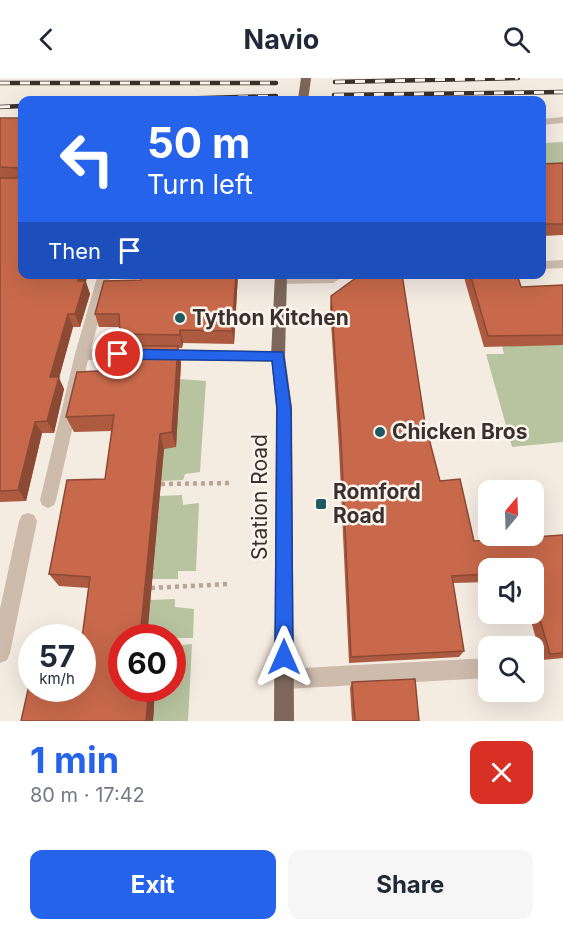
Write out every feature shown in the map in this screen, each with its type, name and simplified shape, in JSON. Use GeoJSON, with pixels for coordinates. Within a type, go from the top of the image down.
{"type":"FeatureCollection","features":[{"type":"Feature","properties":{"kind":"main road"},"geometry":{"type":"LineString","coordinates":[[304,96],[306,78]]}},
{"type":"Feature","properties":{"kind":"main road","name":"Station Road"},"geometry":{"type":"LineString","coordinates":[[281,279],[278,356],[284,408],[284,721]]}},
{"type":"Feature","properties":{"kind":"street"},"geometry":{"type":"LineString","coordinates":[[546,122],[563,120]]}},
{"type":"Feature","properties":{"kind":"street"},"geometry":{"type":"LineString","coordinates":[[546,265],[563,264]]}},
{"type":"Feature","properties":{"kind":"street"},"geometry":{"type":"LineString","coordinates":[[48,500],[82,354],[104,279]]}},
{"type":"Feature","properties":{"kind":"street"},"geometry":{"type":"LineString","coordinates":[[82,354],[278,356]]}},
{"type":"Feature","properties":{"kind":"street"},"geometry":{"type":"LineString","coordinates":[[0,653],[28,521]]}},
{"type":"Feature","properties":{"kind":"street"},"geometry":{"type":"LineString","coordinates":[[284,679],[478,669]]}},
{"type":"Feature","properties":{"kind":"path"},"geometry":{"type":"LineString","coordinates":[[161,484],[233,483]]}},
{"type":"Feature","properties":{"kind":"path"},"geometry":{"type":"LineString","coordinates":[[151,588],[229,584]]}},
{"type":"Feature","properties":{"kind":"green space"},"geometry":{"type":"Polygon","coordinates":[[[563,142],[563,174],[546,190],[546,143],[563,142]]]}},
{"type":"Feature","properties":{"kind":"green space"},"geometry":{"type":"Polygon","coordinates":[[[563,344],[563,442],[512,447],[486,354],[504,354],[502,346],[563,344]]]}},
{"type":"Feature","properties":{"kind":"green space"},"geometry":{"type":"Polygon","coordinates":[[[180,379],[206,381],[200,472],[185,474],[183,480],[161,481],[164,449],[180,379]]]}},
{"type":"Feature","properties":{"kind":"green space"},"geometry":{"type":"Polygon","coordinates":[[[182,495],[183,505],[199,503],[196,571],[178,571],[178,579],[152,579],[160,496],[182,495]]]}},
{"type":"Feature","properties":{"kind":"green space"},"geometry":{"type":"Polygon","coordinates":[[[175,599],[175,607],[194,609],[193,638],[186,638],[186,624],[148,624],[150,600],[175,599]]]}},
{"type":"Feature","properties":{"kind":"green space"},"geometry":{"type":"Polygon","coordinates":[[[192,644],[188,721],[152,721],[154,702],[186,702],[186,645],[192,644]]]}},
{"type":"Feature","properties":{"kind":"building"},"geometry":{"type":"Polygon","coordinates":[[[0,118],[18,118],[18,168],[0,167],[0,118]]]}},
{"type":"Feature","properties":{"kind":"building"},"geometry":{"type":"Polygon","coordinates":[[[563,163],[563,224],[546,224],[546,164],[563,163]]]}},
{"type":"Feature","properties":{"kind":"building"},"geometry":{"type":"Polygon","coordinates":[[[18,176],[18,279],[79,279],[78,281],[85,281],[75,314],[68,314],[50,377],[59,377],[47,421],[35,422],[18,490],[0,491],[0,178],[18,176]]]}},
{"type":"Feature","properties":{"kind":"building"},"geometry":{"type":"Polygon","coordinates":[[[236,279],[232,331],[180,330],[180,335],[120,334],[119,314],[95,314],[104,281],[236,279]]]}},
{"type":"Feature","properties":{"kind":"building"},"geometry":{"type":"Polygon","coordinates":[[[354,279],[403,279],[425,423],[440,481],[460,479],[474,541],[478,541],[478,546],[544,546],[544,536],[563,535],[563,653],[550,654],[541,624],[544,624],[544,558],[478,558],[478,575],[452,576],[464,651],[351,657],[341,439],[331,296],[354,279]]]}},
{"type":"Feature","properties":{"kind":"building"},"geometry":{"type":"Polygon","coordinates":[[[471,279],[519,279],[521,287],[563,285],[563,335],[488,336],[471,279]]]}},
{"type":"Feature","properties":{"kind":"building"},"geometry":{"type":"Polygon","coordinates":[[[119,346],[178,346],[172,432],[160,434],[141,624],[108,624],[108,702],[148,702],[146,721],[21,721],[25,702],[96,702],[96,624],[84,624],[90,577],[49,574],[67,480],[105,479],[114,415],[66,417],[77,372],[121,370],[119,346]]]}},
{"type":"Feature","properties":{"kind":"building"},"geometry":{"type":"Polygon","coordinates":[[[415,679],[419,721],[355,721],[352,682],[415,679]]]}},
{"type":"Feature","properties":{"kind":"railway"},"geometry":{"type":"LineString","coordinates":[[335,82],[518,78]]}},
{"type":"Feature","properties":{"kind":"railway"},"geometry":{"type":"LineString","coordinates":[[0,83],[276,83]]}},
{"type":"Feature","properties":{"kind":"railway"},"geometry":{"type":"LineString","coordinates":[[334,95],[563,92]]}},
{"type":"Feature","properties":{"kind":"railway"},"geometry":{"type":"LineString","coordinates":[[0,107],[18,106]]}},
{"type":"Feature","properties":{"kind":"place","name":"Tython Kitchen"},"geometry":{"type":"Point","coordinates":[180,318]}},
{"type":"Feature","properties":{"kind":"place","name":"Chicken Bros"},"geometry":{"type":"Point","coordinates":[380,432]}},
{"type":"Feature","properties":{"kind":"place","name":"Romford Road"},"geometry":{"type":"Point","coordinates":[321,504]}},
{"type":"Feature","properties":{"kind":"route"},"geometry":{"type":"LineString","coordinates":[[118,354],[278,356],[284,408],[284,657]]}}]}
